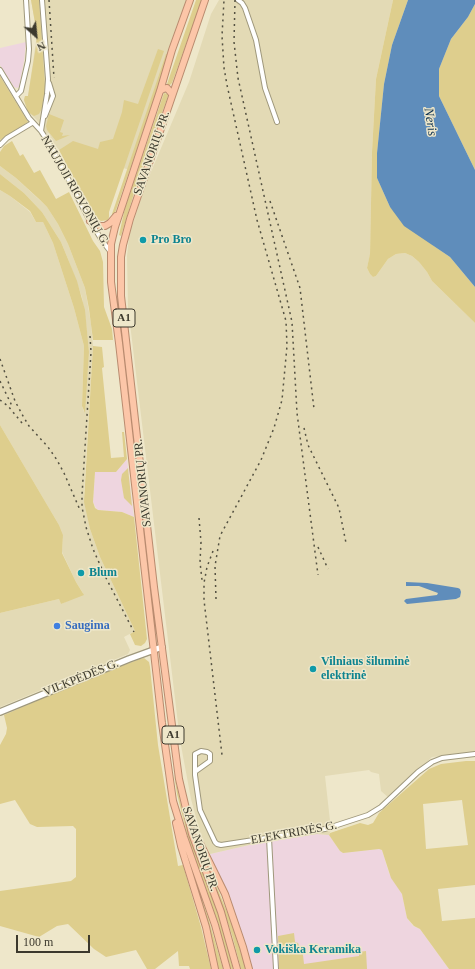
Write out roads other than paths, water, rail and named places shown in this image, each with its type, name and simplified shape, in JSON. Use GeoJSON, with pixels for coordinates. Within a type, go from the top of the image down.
{"type":"FeatureCollection","features":[{"type":"Feature","properties":{"kind":"highway","name":"SAVANORIŲ PR."},"geometry":{"type":"LineString","coordinates":[[190,0],[172,50],[114,230],[111,251],[112,296],[119,342],[173,801],[215,925],[227,969]]}},
{"type":"Feature","properties":{"kind":"highway","name":"SAVANORIŲ PR."},"geometry":{"type":"LineString","coordinates":[[205,0],[130,219],[121,257],[121,296],[179,779],[192,834],[226,927],[237,969]]}},
{"type":"Feature","properties":{"kind":"highway"},"geometry":{"type":"LineString","coordinates":[[160,91],[167,88],[172,94]]}},
{"type":"Feature","properties":{"kind":"highway"},"geometry":{"type":"LineString","coordinates":[[90,221],[100,226],[105,226],[110,223],[119,213]]}},
{"type":"Feature","properties":{"kind":"highway"},"geometry":{"type":"LineString","coordinates":[[111,251],[121,257]]}},
{"type":"Feature","properties":{"kind":"highway"},"geometry":{"type":"LineString","coordinates":[[173,801],[180,846],[206,927],[215,969]]}},
{"type":"Feature","properties":{"kind":"highway"},"geometry":{"type":"LineString","coordinates":[[189,822],[225,894],[249,969]]}},
{"type":"Feature","properties":{"kind":"main road","name":"VILKPĖDĖS G."},"geometry":{"type":"LineString","coordinates":[[0,712],[162,647]]}},
{"type":"Feature","properties":{"kind":"street"},"geometry":{"type":"LineString","coordinates":[[16,96],[22,91],[28,61],[29,49],[26,0]]}},
{"type":"Feature","properties":{"kind":"street"},"geometry":{"type":"LineString","coordinates":[[41,131],[43,118],[53,96],[48,79],[42,0]]}},
{"type":"Feature","properties":{"kind":"street"},"geometry":{"type":"LineString","coordinates":[[238,0],[245,8],[256,40],[265,88],[277,122]]}},
{"type":"Feature","properties":{"kind":"street","name":"NAUJOJI RIOVONIŲ G."},"geometry":{"type":"LineString","coordinates":[[0,70],[32,123],[41,131],[52,148],[90,221],[103,242],[111,251]]}},
{"type":"Feature","properties":{"kind":"street"},"geometry":{"type":"LineString","coordinates":[[0,145],[7,138],[32,123]]}},
{"type":"Feature","properties":{"kind":"street","name":"ELEKTRINĖS G."},"geometry":{"type":"LineString","coordinates":[[196,771],[210,761],[210,754],[207,752],[201,752],[195,754],[196,771],[200,810],[217,844],[269,838],[325,829],[368,815],[381,807],[418,772],[432,762],[442,758],[475,754]]}},
{"type":"Feature","properties":{"kind":"street"},"geometry":{"type":"LineString","coordinates":[[269,838],[276,969]]}},
{"type":"Feature","properties":{"kind":"water","name":"Neris"},"geometry":{"type":"Polygon","coordinates":[[[408,0],[475,0],[475,4],[468,17],[451,39],[439,69],[439,96],[475,170],[475,287],[450,257],[404,226],[390,207],[377,178],[377,153],[384,84],[392,45],[408,0]]]}},
{"type":"Feature","properties":{"kind":"water"},"geometry":{"type":"Polygon","coordinates":[[[406,582],[427,583],[458,588],[461,592],[460,597],[456,599],[407,604],[404,601],[406,599],[437,595],[438,593],[419,586],[406,586],[406,582]]]}},
{"type":"Feature","properties":{"kind":"railway"},"geometry":{"type":"LineString","coordinates":[[49,0],[54,78]]}},
{"type":"Feature","properties":{"kind":"railway"},"geometry":{"type":"LineString","coordinates":[[216,599],[215,566],[220,536],[261,460],[274,428],[282,400],[287,346],[286,321],[257,220],[227,85],[224,68],[222,36],[224,0]]}},
{"type":"Feature","properties":{"kind":"railway"},"geometry":{"type":"LineString","coordinates":[[235,0],[234,42],[238,78],[292,322],[297,413],[318,575]]}},
{"type":"Feature","properties":{"kind":"railway"},"geometry":{"type":"LineString","coordinates":[[270,201],[300,288],[314,409]]}},
{"type":"Feature","properties":{"kind":"railway"},"geometry":{"type":"LineString","coordinates":[[90,336],[91,352],[82,507],[93,549],[134,632]]}},
{"type":"Feature","properties":{"kind":"railway"},"geometry":{"type":"LineString","coordinates":[[0,359],[15,401],[29,426],[48,447],[57,460],[80,510]]}},
{"type":"Feature","properties":{"kind":"railway"},"geometry":{"type":"LineString","coordinates":[[0,381],[12,406]]}},
{"type":"Feature","properties":{"kind":"railway"},"geometry":{"type":"LineString","coordinates":[[0,400],[8,406],[22,423]]}},
{"type":"Feature","properties":{"kind":"railway"},"geometry":{"type":"LineString","coordinates":[[304,428],[308,445],[339,508],[346,543]]}},
{"type":"Feature","properties":{"kind":"railway"},"geometry":{"type":"LineString","coordinates":[[199,518],[202,580]]}},
{"type":"Feature","properties":{"kind":"railway"},"geometry":{"type":"LineString","coordinates":[[318,547],[328,569]]}},
{"type":"Feature","properties":{"kind":"railway"},"geometry":{"type":"LineString","coordinates":[[213,551],[207,567],[204,583],[204,600],[222,755]]}},
{"type":"Feature","properties":{"kind":"place","name":"Pro Bro"},"geometry":{"type":"Point","coordinates":[143,240]}},
{"type":"Feature","properties":{"kind":"place","name":"Blum"},"geometry":{"type":"Point","coordinates":[81,573]}},
{"type":"Feature","properties":{"kind":"place","name":"Saugima"},"geometry":{"type":"Point","coordinates":[57,626]}},
{"type":"Feature","properties":{"kind":"place","name":"Vilniaus šiluminė elektrinė"},"geometry":{"type":"Point","coordinates":[313,669]}},
{"type":"Feature","properties":{"kind":"place","name":"Vokiška Keramika"},"geometry":{"type":"Point","coordinates":[257,950]}}]}
